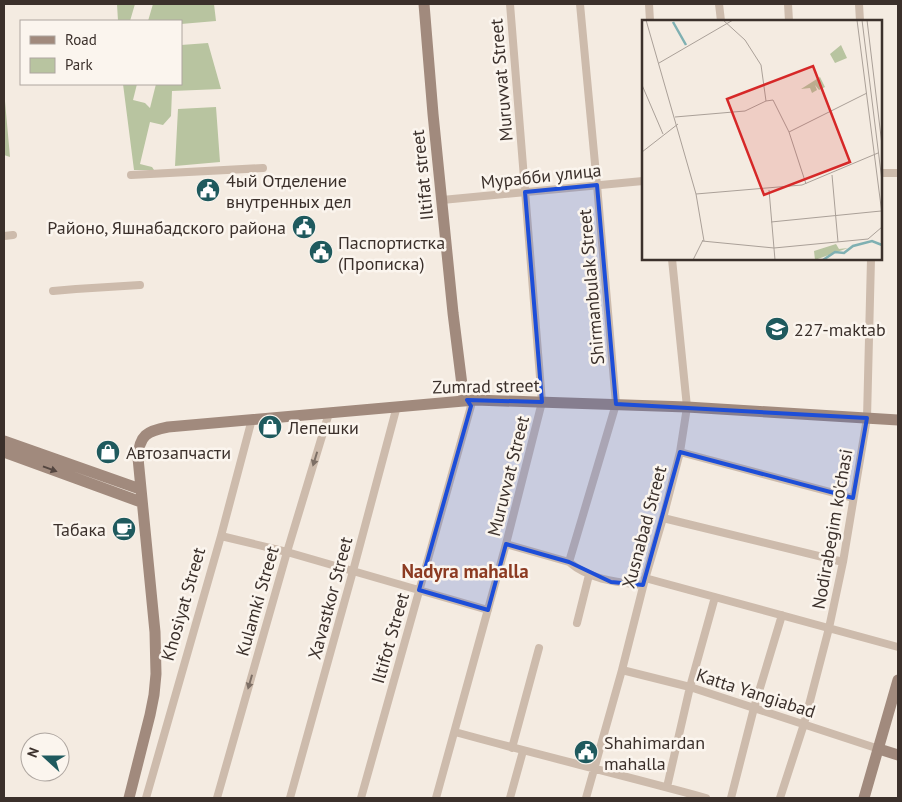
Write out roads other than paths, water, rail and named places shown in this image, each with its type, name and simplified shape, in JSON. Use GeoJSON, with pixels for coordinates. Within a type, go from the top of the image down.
{"type":"FeatureCollection","features":[{"type":"Feature","properties":{"kind":"street","name":"Iltifаt street"},"geometry":{"type":"LineString","coordinates":[[424,4],[453,314],[463,394],[467,400]]}},
{"type":"Feature","properties":{"kind":"street","name":"Muruvvat Street"},"geometry":{"type":"LineString","coordinates":[[436,798],[506,544],[542,402],[510,4]]}},
{"type":"Feature","properties":{"kind":"street","name":"Shirmаnbulak Street"},"geometry":{"type":"LineString","coordinates":[[570,562],[616,404],[598,185],[580,4]]}},
{"type":"Feature","properties":{"kind":"street"},"geometry":{"type":"LineString","coordinates":[[648,4],[650,20]]}},
{"type":"Feature","properties":{"kind":"street"},"geometry":{"type":"LineString","coordinates":[[719,4],[720,20]]}},
{"type":"Feature","properties":{"kind":"street"},"geometry":{"type":"LineString","coordinates":[[788,4],[790,20]]}},
{"type":"Feature","properties":{"kind":"street"},"geometry":{"type":"LineString","coordinates":[[858,4],[860,20]]}},
{"type":"Feature","properties":{"kind":"street"},"geometry":{"type":"LineString","coordinates":[[131,175],[262,168]]}},
{"type":"Feature","properties":{"kind":"street"},"geometry":{"type":"LineString","coordinates":[[882,173],[898,173]]}},
{"type":"Feature","properties":{"kind":"street","name":"Мурабби улица"},"geometry":{"type":"LineString","coordinates":[[442,200],[642,181]]}},
{"type":"Feature","properties":{"kind":"street"},"geometry":{"type":"LineString","coordinates":[[4,236],[13,235]]}},
{"type":"Feature","properties":{"kind":"street","name":"Xusnabad Street"},"geometry":{"type":"LineString","coordinates":[[586,798],[680,452],[687,406],[672,260]]}},
{"type":"Feature","properties":{"kind":"street","name":"Nodirabegim ko'chasi"},"geometry":{"type":"LineString","coordinates":[[780,798],[804,724],[829,628],[867,418],[871,260]]}},
{"type":"Feature","properties":{"kind":"street"},"geometry":{"type":"LineString","coordinates":[[53,291],[76,288],[140,286]]}},
{"type":"Feature","properties":{"kind":"street","name":"Zumrad street"},"geometry":{"type":"LineString","coordinates":[[142,502],[138,458],[139,449],[143,439],[149,432],[168,427],[467,400],[687,406],[898,420]]}},
{"type":"Feature","properties":{"kind":"street","name":"Iltifot Street"},"geometry":{"type":"LineString","coordinates":[[361,798],[471,406],[467,400]]}},
{"type":"Feature","properties":{"kind":"street","name":"Xavastkor Street"},"geometry":{"type":"LineString","coordinates":[[290,798],[397,406]]}},
{"type":"Feature","properties":{"kind":"street","name":"Kulamki Street"},"geometry":{"type":"LineString","coordinates":[[216,798],[329,413]]}},
{"type":"Feature","properties":{"kind":"street","name":"Khosiyat Street"},"geometry":{"type":"LineString","coordinates":[[146,798],[221,536],[252,419]]}},
{"type":"Feature","properties":{"kind":"street"},"geometry":{"type":"LineString","coordinates":[[4,442],[140,489]]}},
{"type":"Feature","properties":{"kind":"street"},"geometry":{"type":"LineString","coordinates":[[4,452],[142,502]]}},
{"type":"Feature","properties":{"kind":"street"},"geometry":{"type":"LineString","coordinates":[[680,452],[853,498]]}},
{"type":"Feature","properties":{"kind":"street","name":"Khosiyat Street"},"geometry":{"type":"LineString","coordinates":[[129,798],[150,715],[156,674],[155,632],[142,502]]}},
{"type":"Feature","properties":{"kind":"street"},"geometry":{"type":"LineString","coordinates":[[663,518],[842,562]]}},
{"type":"Feature","properties":{"kind":"street"},"geometry":{"type":"LineString","coordinates":[[221,536],[287,552],[488,610]]}},
{"type":"Feature","properties":{"kind":"street"},"geometry":{"type":"LineString","coordinates":[[506,544],[570,562],[578,569],[611,582],[644,581],[715,597],[898,647]]}},
{"type":"Feature","properties":{"kind":"street"},"geometry":{"type":"LineString","coordinates":[[577,623],[589,574]]}},
{"type":"Feature","properties":{"kind":"street"},"geometry":{"type":"LineString","coordinates":[[667,787],[690,688],[715,597]]}},
{"type":"Feature","properties":{"kind":"street"},"geometry":{"type":"LineString","coordinates":[[731,798],[754,708],[782,615]]}},
{"type":"Feature","properties":{"kind":"street"},"geometry":{"type":"LineString","coordinates":[[512,748],[539,648]]}},
{"type":"Feature","properties":{"kind":"street","name":"Katta Yangiabad"},"geometry":{"type":"LineString","coordinates":[[622,670],[690,688],[879,749]]}},
{"type":"Feature","properties":{"kind":"street"},"geometry":{"type":"LineString","coordinates":[[864,798],[898,680]]}},
{"type":"Feature","properties":{"kind":"street"},"geometry":{"type":"LineString","coordinates":[[455,732],[706,798]]}},
{"type":"Feature","properties":{"kind":"street"},"geometry":{"type":"LineString","coordinates":[[879,749],[898,755]]}},
{"type":"Feature","properties":{"kind":"street"},"geometry":{"type":"LineString","coordinates":[[510,798],[523,751]]}},
{"type":"Feature","properties":{"kind":"place","name":"4ый Отделение внутренных дел"},"geometry":{"type":"Point","coordinates":[208,190]}},
{"type":"Feature","properties":{"kind":"place","name":"Районо, Яшнабадского района"},"geometry":{"type":"Point","coordinates":[304,227]}},
{"type":"Feature","properties":{"kind":"place","name":"Паспортистка (Прописка)"},"geometry":{"type":"Point","coordinates":[321,252]}},
{"type":"Feature","properties":{"kind":"place","name":"227-maktab"},"geometry":{"type":"Point","coordinates":[777,329]}},
{"type":"Feature","properties":{"kind":"place","name":"Лепешки"},"geometry":{"type":"Point","coordinates":[270,427]}},
{"type":"Feature","properties":{"kind":"place","name":"Автозапчасти"},"geometry":{"type":"Point","coordinates":[108,452]}},
{"type":"Feature","properties":{"kind":"place","name":"Табака"},"geometry":{"type":"Point","coordinates":[124,529]}},
{"type":"Feature","properties":{"kind":"place","name":"Shahimardan mahalla"},"geometry":{"type":"Point","coordinates":[586,752]}},
{"type":"Feature","properties":{"kind":"district","name":"Nadyra mahalla"},"geometry":{"type":"Point","coordinates":[465,571]}}]}
